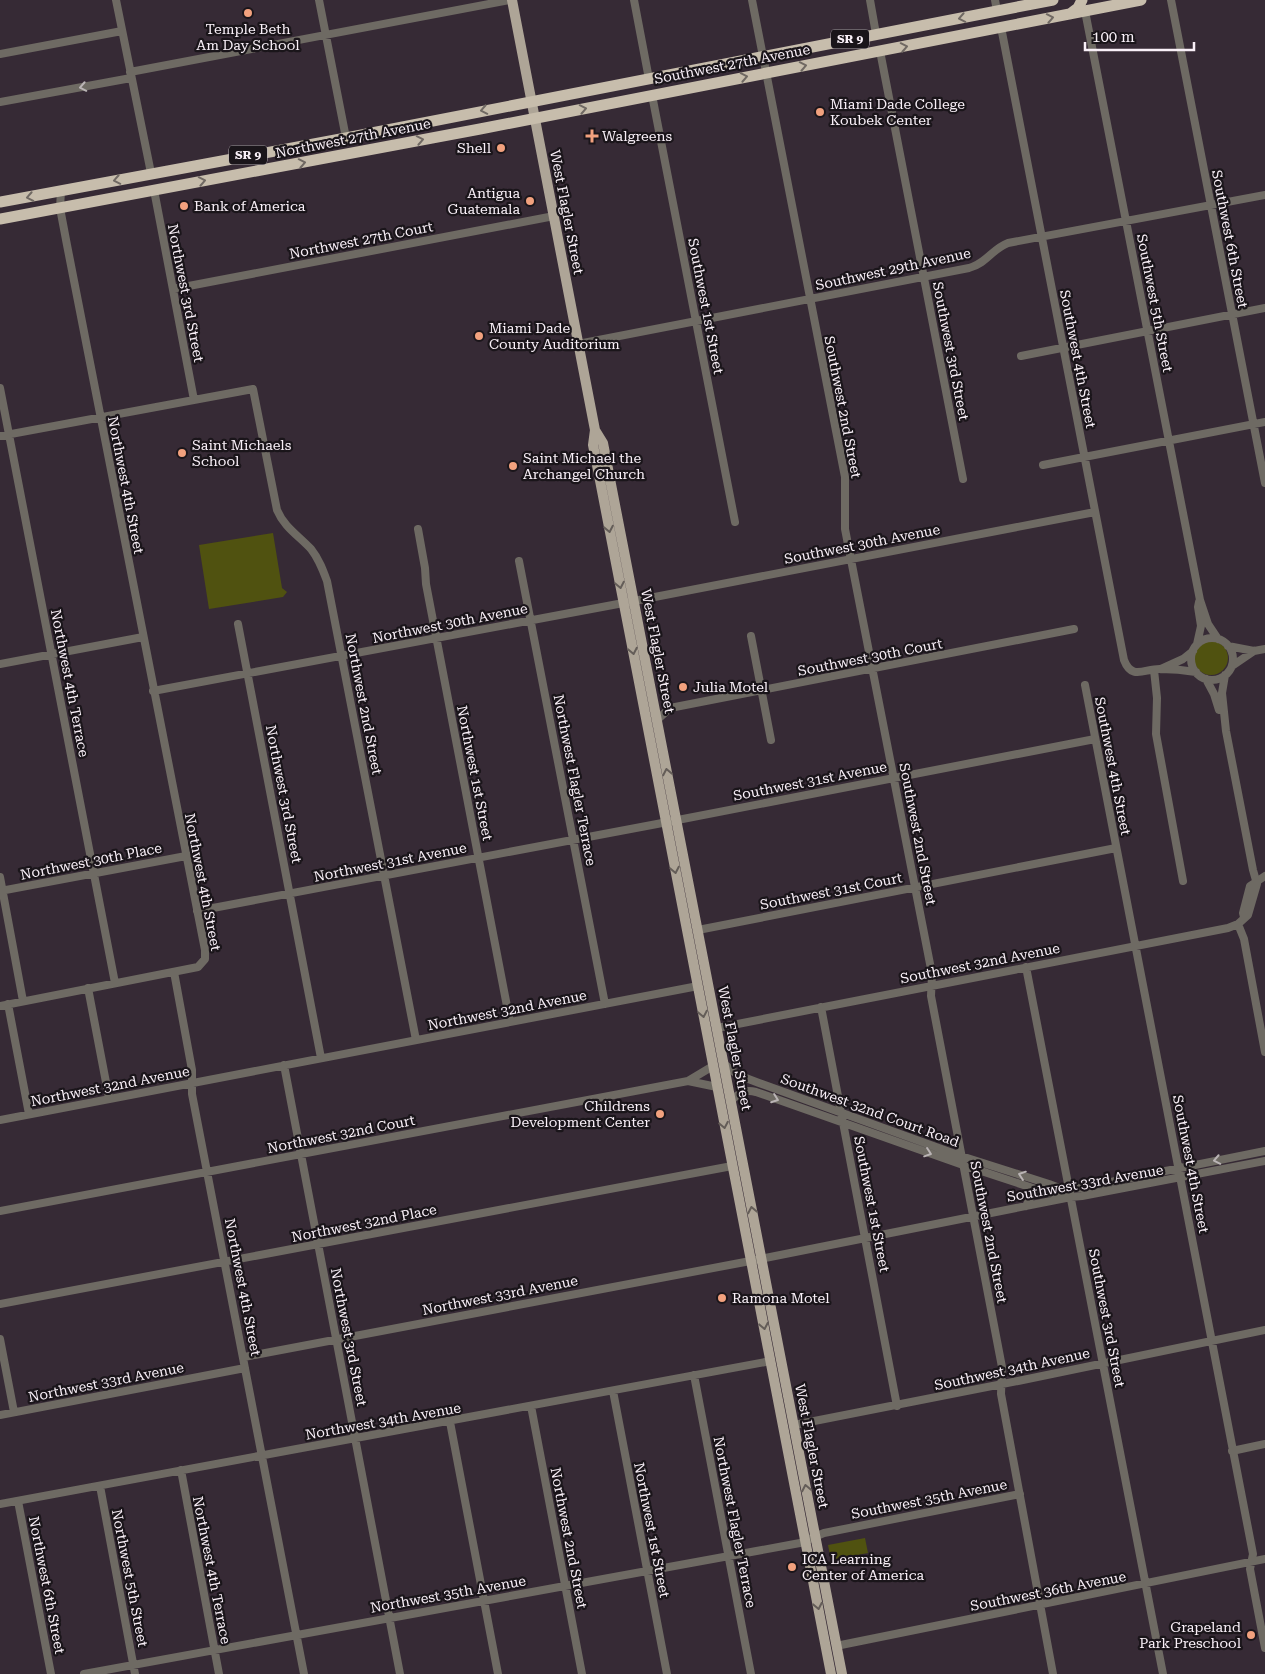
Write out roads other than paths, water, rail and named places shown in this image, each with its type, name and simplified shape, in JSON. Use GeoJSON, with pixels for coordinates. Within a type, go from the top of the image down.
{"type":"FeatureCollection","features":[{"type":"Feature","properties":{"kind":"highway","name":"Southwest 27th Avenue"},"geometry":{"type":"LineString","coordinates":[[532,101],[896,30],[996,5],[1053,0]]}},
{"type":"Feature","properties":{"kind":"highway"},"geometry":{"type":"LineString","coordinates":[[1083,6],[1141,0]]}},
{"type":"Feature","properties":{"kind":"highway"},"geometry":{"type":"LineString","coordinates":[[982,31],[993,24],[997,17],[996,5]]}},
{"type":"Feature","properties":{"kind":"highway","name":"Southwest 27th Avenue"},"geometry":{"type":"LineString","coordinates":[[535,118],[1070,14],[1083,6]]}},
{"type":"Feature","properties":{"kind":"highway"},"geometry":{"type":"LineString","coordinates":[[880,51],[883,44],[896,30]]}},
{"type":"Feature","properties":{"kind":"highway"},"geometry":{"type":"LineString","coordinates":[[860,54],[868,47],[876,34]]}},
{"type":"Feature","properties":{"kind":"highway","name":"Northwest 27th Avenue"},"geometry":{"type":"LineString","coordinates":[[0,202],[346,138],[532,101]]}},
{"type":"Feature","properties":{"kind":"highway","name":"Northwest 27th Avenue"},"geometry":{"type":"LineString","coordinates":[[0,219],[535,118]]}},
{"type":"Feature","properties":{"kind":"highway"},"geometry":{"type":"LineString","coordinates":[[334,157],[346,138],[360,152]]}},
{"type":"Feature","properties":{"kind":"highway"},"geometry":{"type":"LineString","coordinates":[[154,190],[160,180],[208,168],[213,166],[215,161]]}},
{"type":"Feature","properties":{"kind":"highway"},"geometry":{"type":"LineString","coordinates":[[95,201],[110,192],[142,184],[149,178],[151,173]]}},
{"type":"Feature","properties":{"kind":"main road","name":"West Flagler Street"},"geometry":{"type":"LineString","coordinates":[[511,0],[595,430],[593,446],[603,496],[654,704],[842,1674]]}},
{"type":"Feature","properties":{"kind":"main road","name":"West Flagler Street"},"geometry":{"type":"LineString","coordinates":[[595,430],[603,443],[666,822],[831,1674]]}},
{"type":"Feature","properties":{"kind":"main road"},"geometry":{"type":"LineString","coordinates":[[603,496],[611,503],[616,513]]}},
{"type":"Feature","properties":{"kind":"main road"},"geometry":{"type":"LineString","coordinates":[[698,986],[706,976]]}},
{"type":"Feature","properties":{"kind":"main road"},"geometry":{"type":"LineString","coordinates":[[708,1043],[716,1028]]}},
{"type":"Feature","properties":{"kind":"street"},"geometry":{"type":"LineString","coordinates":[[116,0],[151,173]]}},
{"type":"Feature","properties":{"kind":"street"},"geometry":{"type":"LineString","coordinates":[[319,0],[346,138]]}},
{"type":"Feature","properties":{"kind":"street"},"geometry":{"type":"LineString","coordinates":[[0,102],[511,0]]}},
{"type":"Feature","properties":{"kind":"street"},"geometry":{"type":"LineString","coordinates":[[634,0],[649,79]]}},
{"type":"Feature","properties":{"kind":"street","name":"Southwest 2nd Street"},"geometry":{"type":"LineString","coordinates":[[752,0],[845,477],[844,520],[932,974],[931,996],[1002,1368],[1000,1394],[1054,1674]]}},
{"type":"Feature","properties":{"kind":"street"},"geometry":{"type":"LineString","coordinates":[[870,0],[876,34]]}},
{"type":"Feature","properties":{"kind":"street","name":"Southwest 6th Street"},"geometry":{"type":"LineString","coordinates":[[1171,0],[1265,483]]}},
{"type":"Feature","properties":{"kind":"street","name":"Southwest 5th Street"},"geometry":{"type":"LineString","coordinates":[[1083,6],[1200,600],[1208,624],[1218,639]]}},
{"type":"Feature","properties":{"kind":"street","name":"Southwest 4th Street"},"geometry":{"type":"LineString","coordinates":[[1001,27],[1124,660],[1126,665],[1133,671],[1157,670]]}},
{"type":"Feature","properties":{"kind":"street"},"geometry":{"type":"LineString","coordinates":[[0,54],[122,31]]}},
{"type":"Feature","properties":{"kind":"street","name":"Southwest 3rd Street"},"geometry":{"type":"LineString","coordinates":[[880,51],[963,479]]}},
{"type":"Feature","properties":{"kind":"street","name":"Southwest 1st Street"},"geometry":{"type":"LineString","coordinates":[[652,95],[735,522]]}},
{"type":"Feature","properties":{"kind":"street","name":"Northwest 3rd Street"},"geometry":{"type":"LineString","coordinates":[[154,190],[194,400]]}},
{"type":"Feature","properties":{"kind":"street","name":"Northwest 4th Street"},"geometry":{"type":"LineString","coordinates":[[61,191],[60,208],[206,950],[205,959],[198,967],[174,972],[192,1070],[192,1094],[304,1674]]}},
{"type":"Feature","properties":{"kind":"street","name":"Southwest 29th Avenue"},"geometry":{"type":"LineString","coordinates":[[578,344],[976,266],[987,260],[996,250],[1004,245],[1265,195]]}},
{"type":"Feature","properties":{"kind":"street","name":"Northwest 27th Court"},"geometry":{"type":"LineString","coordinates":[[173,289],[554,216]]}},
{"type":"Feature","properties":{"kind":"street"},"geometry":{"type":"LineString","coordinates":[[1021,356],[1265,308]]}},
{"type":"Feature","properties":{"kind":"street","name":"Northwest 4th Terrace"},"geometry":{"type":"LineString","coordinates":[[0,388],[115,983]]}},
{"type":"Feature","properties":{"kind":"street","name":"Northwest 2nd Street"},"geometry":{"type":"LineString","coordinates":[[194,400],[253,389],[277,510],[286,525],[311,550],[320,564],[329,590],[416,1040]]}},
{"type":"Feature","properties":{"kind":"street"},"geometry":{"type":"LineString","coordinates":[[0,436],[194,400]]}},
{"type":"Feature","properties":{"kind":"street"},"geometry":{"type":"LineString","coordinates":[[1043,465],[1265,422]]}},
{"type":"Feature","properties":{"kind":"street","name":"Southwest 30th Avenue"},"geometry":{"type":"LineString","coordinates":[[629,602],[1095,512]]}},
{"type":"Feature","properties":{"kind":"street","name":"Northwest 1st Street"},"geometry":{"type":"LineString","coordinates":[[418,529],[436,638],[510,1022]]}},
{"type":"Feature","properties":{"kind":"street","name":"Northwest Flagler Terrace"},"geometry":{"type":"LineString","coordinates":[[519,561],[605,1004]]}},
{"type":"Feature","properties":{"kind":"street","name":"Southwest 5th Street"},"geometry":{"type":"LineString","coordinates":[[1195,647],[1201,626],[1198,607],[1200,600]]}},
{"type":"Feature","properties":{"kind":"street","name":"Northwest 30th Avenue"},"geometry":{"type":"LineString","coordinates":[[154,691],[629,602]]}},
{"type":"Feature","properties":{"kind":"street","name":"Northwest 3rd Street"},"geometry":{"type":"LineString","coordinates":[[238,624],[321,1058]]}},
{"type":"Feature","properties":{"kind":"street","name":"Southwest 30th Court"},"geometry":{"type":"LineString","coordinates":[[654,704],[670,708],[1074,629]]}},
{"type":"Feature","properties":{"kind":"street"},"geometry":{"type":"LineString","coordinates":[[751,636],[771,740]]}},
{"type":"Feature","properties":{"kind":"street"},"geometry":{"type":"LineString","coordinates":[[0,664],[143,637]]}},
{"type":"Feature","properties":{"kind":"street"},"geometry":{"type":"LineString","coordinates":[[1157,670],[1183,659],[1206,639],[1218,639],[1228,646],[1254,651],[1265,649]]}},
{"type":"Feature","properties":{"kind":"street"},"geometry":{"type":"LineString","coordinates":[[1228,646],[1233,656],[1232,666]]}},
{"type":"Feature","properties":{"kind":"street"},"geometry":{"type":"LineString","coordinates":[[1195,647],[1192,663],[1196,672]]}},
{"type":"Feature","properties":{"kind":"street"},"geometry":{"type":"LineString","coordinates":[[1206,679],[1216,680],[1225,675],[1232,666],[1254,651]]}},
{"type":"Feature","properties":{"kind":"street"},"geometry":{"type":"LineString","coordinates":[[1157,670],[1178,669],[1196,672],[1206,679],[1216,698],[1222,724],[1226,731]]}},
{"type":"Feature","properties":{"kind":"street"},"geometry":{"type":"LineString","coordinates":[[1157,670],[1156,734],[1183,881]]}},
{"type":"Feature","properties":{"kind":"street"},"geometry":{"type":"LineString","coordinates":[[1225,675],[1222,697],[1226,731],[1253,870],[1257,880],[1248,915],[1241,921],[1265,1052]]}},
{"type":"Feature","properties":{"kind":"street","name":"Southwest 4th Street"},"geometry":{"type":"LineString","coordinates":[[1085,685],[1253,1554],[1250,1569],[1265,1648]]}},
{"type":"Feature","properties":{"kind":"street"},"geometry":{"type":"LineString","coordinates":[[657,720],[670,708]]}},
{"type":"Feature","properties":{"kind":"street","name":"Southwest 31st Avenue"},"geometry":{"type":"LineString","coordinates":[[676,820],[1095,739]]}},
{"type":"Feature","properties":{"kind":"street","name":"Northwest 31st Avenue"},"geometry":{"type":"LineString","coordinates":[[197,911],[676,820]]}},
{"type":"Feature","properties":{"kind":"street","name":"Southwest 31st Court"},"geometry":{"type":"LineString","coordinates":[[698,930],[1116,848]]}},
{"type":"Feature","properties":{"kind":"street","name":"Northwest 30th Place"},"geometry":{"type":"LineString","coordinates":[[1,891],[186,856]]}},
{"type":"Feature","properties":{"kind":"street"},"geometry":{"type":"LineString","coordinates":[[1257,880],[1265,876]]}},
{"type":"Feature","properties":{"kind":"street"},"geometry":{"type":"LineString","coordinates":[[0,877],[1,891],[23,1001]]}},
{"type":"Feature","properties":{"kind":"street","name":"Southwest 32nd Avenue"},"geometry":{"type":"LineString","coordinates":[[716,1028],[1228,928],[1241,921]]}},
{"type":"Feature","properties":{"kind":"street","name":"Southwest 3rd Street"},"geometry":{"type":"LineString","coordinates":[[1026,967],[1163,1674]]}},
{"type":"Feature","properties":{"kind":"street"},"geometry":{"type":"LineString","coordinates":[[29,1114],[4,1005],[174,972]]}},
{"type":"Feature","properties":{"kind":"street","name":"Northwest 32nd Avenue"},"geometry":{"type":"LineString","coordinates":[[0,1120],[698,986]]}},
{"type":"Feature","properties":{"kind":"street"},"geometry":{"type":"LineString","coordinates":[[88,988],[109,1098]]}},
{"type":"Feature","properties":{"kind":"street","name":"Southwest 1st Street"},"geometry":{"type":"LineString","coordinates":[[821,1007],[897,1406]]}},
{"type":"Feature","properties":{"kind":"street","name":"Southwest 32nd Court Road"},"geometry":{"type":"LineString","coordinates":[[724,1064],[741,1076],[961,1156],[1049,1184],[1069,1188]]}},
{"type":"Feature","properties":{"kind":"street","name":"Northwest 3rd Street"},"geometry":{"type":"LineString","coordinates":[[284,1065],[400,1674]]}},
{"type":"Feature","properties":{"kind":"street","name":"Northwest 32nd Court"},"geometry":{"type":"LineString","coordinates":[[0,1211],[688,1081],[713,1066]]}},
{"type":"Feature","properties":{"kind":"street","name":"Northwest 32nd Court"},"geometry":{"type":"LineString","coordinates":[[688,1081],[717,1087]]}},
{"type":"Feature","properties":{"kind":"street","name":"Southwest 32nd Court Road"},"geometry":{"type":"LineString","coordinates":[[731,1101],[742,1092],[750,1091],[963,1166],[1055,1195],[1071,1197]]}},
{"type":"Feature","properties":{"kind":"street","name":"Southwest 33rd Avenue"},"geometry":{"type":"LineString","coordinates":[[1069,1188],[1081,1188],[1265,1151]]}},
{"type":"Feature","properties":{"kind":"street","name":"Southwest 33rd Avenue"},"geometry":{"type":"LineString","coordinates":[[762,1258],[1265,1161]]}},
{"type":"Feature","properties":{"kind":"street","name":"Northwest 32nd Place"},"geometry":{"type":"LineString","coordinates":[[0,1304],[732,1166]]}},
{"type":"Feature","properties":{"kind":"street"},"geometry":{"type":"LineString","coordinates":[[1026,1206],[1030,1198],[1029,1187]]}},
{"type":"Feature","properties":{"kind":"street","name":"Northwest 33rd Avenue"},"geometry":{"type":"LineString","coordinates":[[244,1357],[762,1258]]}},
{"type":"Feature","properties":{"kind":"street","name":"Southwest 34th Avenue"},"geometry":{"type":"LineString","coordinates":[[794,1425],[897,1406],[1265,1330]]}},
{"type":"Feature","properties":{"kind":"street"},"geometry":{"type":"LineString","coordinates":[[0,1339],[14,1412]]}},
{"type":"Feature","properties":{"kind":"street","name":"Northwest 34th Avenue"},"geometry":{"type":"LineString","coordinates":[[0,1504],[450,1422],[770,1361]]}},
{"type":"Feature","properties":{"kind":"street","name":"Northwest 33rd Avenue"},"geometry":{"type":"LineString","coordinates":[[0,1415],[246,1368]]}},
{"type":"Feature","properties":{"kind":"street","name":"Northwest Flagler Terrace"},"geometry":{"type":"LineString","coordinates":[[694,1375],[751,1674]]}},
{"type":"Feature","properties":{"kind":"street","name":"Northwest 1st Street"},"geometry":{"type":"LineString","coordinates":[[613,1391],[667,1674]]}},
{"type":"Feature","properties":{"kind":"street","name":"Northwest 2nd Street"},"geometry":{"type":"LineString","coordinates":[[531,1406],[582,1674]]}},
{"type":"Feature","properties":{"kind":"street"},"geometry":{"type":"LineString","coordinates":[[450,1422],[498,1674]]}},
{"type":"Feature","properties":{"kind":"street"},"geometry":{"type":"LineString","coordinates":[[1232,1451],[1265,1444]]}},
{"type":"Feature","properties":{"kind":"street","name":"Northwest 4th Terrace"},"geometry":{"type":"LineString","coordinates":[[181,1470],[219,1674]]}},
{"type":"Feature","properties":{"kind":"street","name":"Northwest 5th Street"},"geometry":{"type":"LineString","coordinates":[[100,1486],[135,1674]]}},
{"type":"Feature","properties":{"kind":"street","name":"Southwest 35th Avenue"},"geometry":{"type":"LineString","coordinates":[[815,1536],[1020,1494]]}},
{"type":"Feature","properties":{"kind":"street","name":"Northwest 6th Street"},"geometry":{"type":"LineString","coordinates":[[18,1501],[51,1674]]}},
{"type":"Feature","properties":{"kind":"street","name":"Northwest 35th Avenue"},"geometry":{"type":"LineString","coordinates":[[84,1674],[729,1556],[805,1541],[815,1536]]}},
{"type":"Feature","properties":{"kind":"street","name":"Southwest 36th Avenue"},"geometry":{"type":"LineString","coordinates":[[836,1646],[1265,1559]]}},
{"type":"Feature","properties":{"kind":"place","name":"Temple Beth Am Day School"},"geometry":{"type":"Point","coordinates":[248,13]}},
{"type":"Feature","properties":{"kind":"place","name":"Miami Dade College Koubek Center"},"geometry":{"type":"Point","coordinates":[820,112]}},
{"type":"Feature","properties":{"kind":"place","name":"Walgreens"},"geometry":{"type":"Point","coordinates":[592,136]}},
{"type":"Feature","properties":{"kind":"place","name":"Shell"},"geometry":{"type":"Point","coordinates":[501,148]}},
{"type":"Feature","properties":{"kind":"place","name":"Antigua Guatemala"},"geometry":{"type":"Point","coordinates":[530,201]}},
{"type":"Feature","properties":{"kind":"place","name":"Bank of America"},"geometry":{"type":"Point","coordinates":[184,206]}},
{"type":"Feature","properties":{"kind":"place","name":"Miami Dade County Auditorium"},"geometry":{"type":"Point","coordinates":[479,336]}},
{"type":"Feature","properties":{"kind":"place","name":"Saint Michaels School"},"geometry":{"type":"Point","coordinates":[182,453]}},
{"type":"Feature","properties":{"kind":"place","name":"Saint Michael the Archangel Church"},"geometry":{"type":"Point","coordinates":[513,466]}},
{"type":"Feature","properties":{"kind":"place","name":"Julia Motel"},"geometry":{"type":"Point","coordinates":[683,687]}},
{"type":"Feature","properties":{"kind":"place","name":"Childrens Development Center"},"geometry":{"type":"Point","coordinates":[660,1114]}},
{"type":"Feature","properties":{"kind":"place","name":"Ramona Motel"},"geometry":{"type":"Point","coordinates":[722,1298]}},
{"type":"Feature","properties":{"kind":"place","name":"ICA Learning Center of America"},"geometry":{"type":"Point","coordinates":[792,1567]}},
{"type":"Feature","properties":{"kind":"place","name":"Grapeland Park Preschool"},"geometry":{"type":"Point","coordinates":[1251,1635]}}]}
